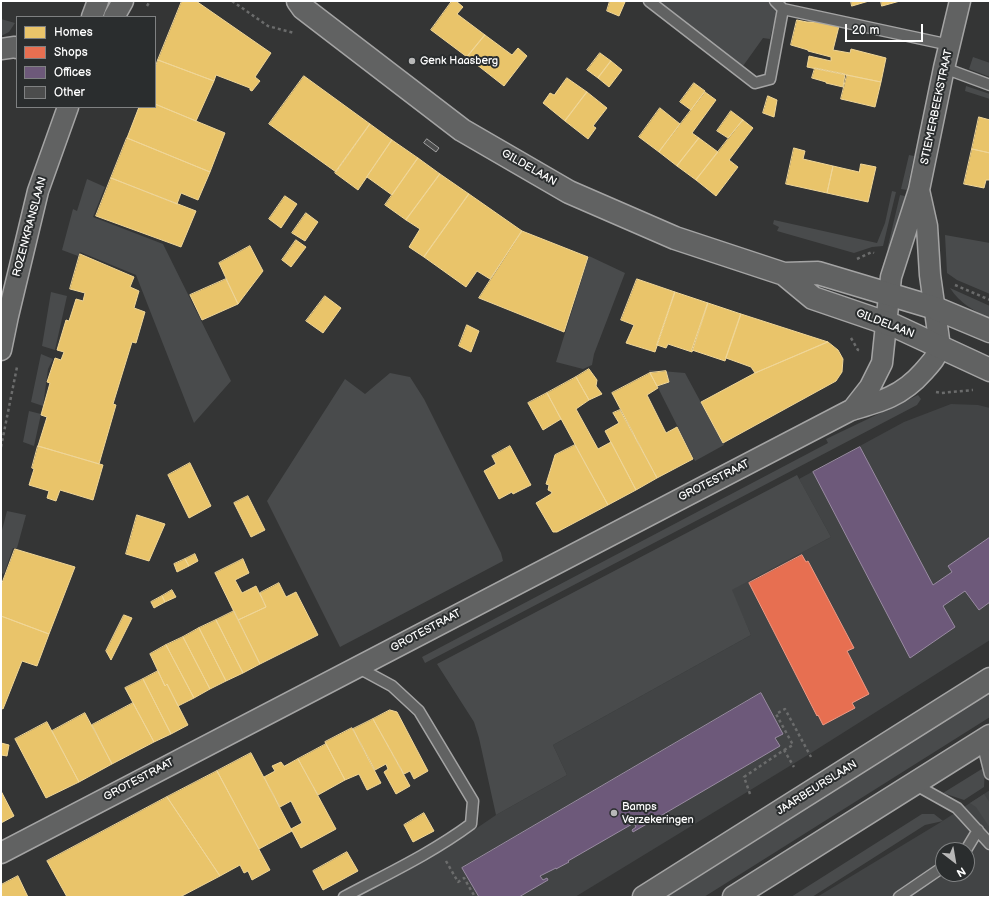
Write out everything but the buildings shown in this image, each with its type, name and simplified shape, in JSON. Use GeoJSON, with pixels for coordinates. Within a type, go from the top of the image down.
{"type":"FeatureCollection","features":[{"type":"Feature","properties":{"kind":"street"},"geometry":{"type":"LineString","coordinates":[[92,16],[98,1]]}},
{"type":"Feature","properties":{"kind":"street"},"geometry":{"type":"LineString","coordinates":[[115,16],[123,1]]}},
{"type":"Feature","properties":{"kind":"street","name":"GILDELAAN"},"geometry":{"type":"LineString","coordinates":[[283,1],[301,4],[462,130],[569,192],[675,238],[784,274],[818,273],[935,308],[990,331]]}},
{"type":"Feature","properties":{"kind":"street","name":"STIEMERBEEKSTRAAT"},"geometry":{"type":"LineString","coordinates":[[889,293],[891,276],[919,190],[944,68],[960,1]]}},
{"type":"Feature","properties":{"kind":"street"},"geometry":{"type":"LineString","coordinates":[[1,49],[16,48]]}},
{"type":"Feature","properties":{"kind":"street","name":"ROZENKRANSLAAN"},"geometry":{"type":"LineString","coordinates":[[1,350],[38,191],[68,108]]}},
{"type":"Feature","properties":{"kind":"street","name":"STIEMERBEEKSTRAAT"},"geometry":{"type":"LineString","coordinates":[[919,190],[927,226],[930,275],[935,308]]}},
{"type":"Feature","properties":{"kind":"street","name":"GILDELAAN"},"geometry":{"type":"LineString","coordinates":[[784,274],[813,298],[886,323],[990,370]]}},
{"type":"Feature","properties":{"kind":"street","name":"GROTESTRAAT"},"geometry":{"type":"LineString","coordinates":[[852,410],[870,387],[882,363],[889,293]]}},
{"type":"Feature","properties":{"kind":"street"},"geometry":{"type":"LineString","coordinates":[[935,308],[940,347]]}},
{"type":"Feature","properties":{"kind":"street","name":"GROTESTRAAT"},"geometry":{"type":"LineString","coordinates":[[1,853],[357,666],[852,410],[891,398],[914,383],[936,358],[940,347]]}},
{"type":"Feature","properties":{"kind":"street","name":"JAARBEURSLAAN"},"geometry":{"type":"LineString","coordinates":[[644,897],[990,679]]}},
{"type":"Feature","properties":{"kind":"street"},"geometry":{"type":"LineString","coordinates":[[734,897],[986,739]]}},
{"type":"Feature","properties":{"kind":"lane"},"geometry":{"type":"LineString","coordinates":[[649,1],[755,83],[770,79],[783,9]]}},
{"type":"Feature","properties":{"kind":"lane"},"geometry":{"type":"LineString","coordinates":[[775,1],[783,9],[950,45]]}},
{"type":"Feature","properties":{"kind":"lane"},"geometry":{"type":"LineString","coordinates":[[944,68],[990,85]]}},
{"type":"Feature","properties":{"kind":"lane"},"geometry":{"type":"LineString","coordinates":[[344,897],[438,846],[471,824],[473,801],[419,711],[392,686],[357,666]]}},
{"type":"Feature","properties":{"kind":"lane"},"geometry":{"type":"LineString","coordinates":[[986,739],[990,774]]}},
{"type":"Feature","properties":{"kind":"lane"},"geometry":{"type":"LineString","coordinates":[[914,784],[957,808],[990,844]]}},
{"type":"Feature","properties":{"kind":"lane"},"geometry":{"type":"LineString","coordinates":[[971,842],[978,830]]}},
{"type":"Feature","properties":{"kind":"lane"},"geometry":{"type":"LineString","coordinates":[[899,897],[935,872]]}},
{"type":"Feature","properties":{"kind":"path"},"geometry":{"type":"LineString","coordinates":[[949,283],[990,300]]}},
{"type":"Feature","properties":{"kind":"path"},"geometry":{"type":"LineString","coordinates":[[930,391],[941,393],[973,390],[978,392]]}},
{"type":"Feature","properties":{"kind":"path"},"geometry":{"type":"LineString","coordinates":[[750,794],[744,777],[793,745],[776,714],[785,709],[811,757]]}},
{"type":"Feature","properties":{"kind":"path"},"geometry":{"type":"LineString","coordinates":[[784,750],[794,767]]}},
{"type":"Feature","properties":{"kind":"path"},"geometry":{"type":"LineString","coordinates":[[438,846],[458,882],[464,878],[475,897]]}},
{"type":"Feature","properties":{"kind":"shaded area"},"geometry":{"type":"Polygon","coordinates":[[[656,1],[767,1],[777,10],[770,39],[763,38],[743,66],[656,1]]]}},
{"type":"Feature","properties":{"kind":"shaded area"},"geometry":{"type":"Polygon","coordinates":[[[1,19],[15,23],[9,32],[1,36],[1,19]]]}},
{"type":"Feature","properties":{"kind":"shaded area"},"geometry":{"type":"Polygon","coordinates":[[[973,57],[990,63],[990,77],[969,69],[973,57]]]}},
{"type":"Feature","properties":{"kind":"shaded area"},"geometry":{"type":"Polygon","coordinates":[[[966,86],[990,94],[990,99],[965,91],[966,86]]]}},
{"type":"Feature","properties":{"kind":"shaded area"},"geometry":{"type":"Polygon","coordinates":[[[909,155],[914,156],[907,190],[901,189],[909,155]]]}},
{"type":"Feature","properties":{"kind":"shaded area"},"geometry":{"type":"Polygon","coordinates":[[[87,179],[105,187],[93,217],[163,244],[231,381],[194,423],[136,275],[80,252],[78,256],[62,250],[73,209],[77,211],[87,179]]]}},
{"type":"Feature","properties":{"kind":"shaded area"},"geometry":{"type":"Polygon","coordinates":[[[892,191],[896,192],[883,246],[872,247],[854,253],[777,231],[779,227],[773,224],[774,220],[877,243],[885,223],[892,191]]]}},
{"type":"Feature","properties":{"kind":"shaded area"},"geometry":{"type":"Polygon","coordinates":[[[900,195],[905,196],[901,217],[897,232],[887,250],[900,195]]]}},
{"type":"Feature","properties":{"kind":"shaded area"},"geometry":{"type":"Polygon","coordinates":[[[945,235],[990,243],[990,294],[957,280],[947,273],[945,235]]]}},
{"type":"Feature","properties":{"kind":"shaded area"},"geometry":{"type":"Polygon","coordinates":[[[589,256],[625,273],[594,354],[592,365],[583,369],[556,362],[589,256]]]}},
{"type":"Feature","properties":{"kind":"shaded area"},"geometry":{"type":"Polygon","coordinates":[[[950,288],[990,306],[990,319],[963,302],[950,288]]]}},
{"type":"Feature","properties":{"kind":"shaded area"},"geometry":{"type":"Polygon","coordinates":[[[51,292],[67,296],[55,350],[42,346],[51,292]]]}},
{"type":"Feature","properties":{"kind":"shaded area"},"geometry":{"type":"Polygon","coordinates":[[[41,354],[53,359],[48,369],[43,406],[31,402],[41,354]]]}},
{"type":"Feature","properties":{"kind":"shaded area"},"geometry":{"type":"Polygon","coordinates":[[[649,370],[685,373],[724,445],[695,461],[649,370]]]}},
{"type":"Feature","properties":{"kind":"shaded area"},"geometry":{"type":"Polygon","coordinates":[[[390,373],[410,377],[424,399],[501,553],[503,561],[340,647],[267,501],[345,379],[365,394],[390,373]]]}},
{"type":"Feature","properties":{"kind":"shaded area"},"geometry":{"type":"Polygon","coordinates":[[[918,395],[921,399],[917,405],[425,663],[422,657],[828,443],[826,439],[918,395]]]}},
{"type":"Feature","properties":{"kind":"shaded area"},"geometry":{"type":"Polygon","coordinates":[[[951,404],[978,405],[990,408],[990,640],[811,753],[575,897],[357,897],[452,845],[496,815],[567,775],[553,745],[751,635],[731,590],[831,537],[799,479],[904,422],[951,404]]]}},
{"type":"Feature","properties":{"kind":"shaded area"},"geometry":{"type":"Polygon","coordinates":[[[29,411],[41,414],[34,446],[23,442],[29,411]]]}},
{"type":"Feature","properties":{"kind":"shaded area"},"geometry":{"type":"Polygon","coordinates":[[[797,475],[831,537],[732,590],[751,635],[553,745],[567,775],[496,815],[474,722],[437,664],[797,475]]]}},
{"type":"Feature","properties":{"kind":"shaded area"},"geometry":{"type":"Polygon","coordinates":[[[7,511],[26,515],[17,548],[13,548],[4,574],[1,573],[1,534],[7,511]]]}},
{"type":"Feature","properties":{"kind":"shaded area"},"geometry":{"type":"Polygon","coordinates":[[[990,694],[990,717],[704,897],[667,897],[990,694]]]}},
{"type":"Feature","properties":{"kind":"shaded area"},"geometry":{"type":"Polygon","coordinates":[[[985,767],[984,787],[964,800],[943,793],[985,767]]]}},
{"type":"Feature","properties":{"kind":"shaded area"},"geometry":{"type":"Polygon","coordinates":[[[990,790],[990,897],[817,897],[941,822],[990,790]]]}},
{"type":"Feature","properties":{"kind":"shaded area"},"geometry":{"type":"Polygon","coordinates":[[[984,794],[990,803],[990,828],[976,807],[970,803],[984,794]]]}},
{"type":"Feature","properties":{"kind":"shaded area"},"geometry":{"type":"Polygon","coordinates":[[[922,814],[934,814],[943,821],[925,825],[812,897],[791,897],[922,814]]]}},
{"type":"Feature","properties":{"kind":"place","name":"Genk Haasberg"},"geometry":{"type":"Point","coordinates":[412,61]}},
{"type":"Feature","properties":{"kind":"place","name":"Bamps Verzekeringen"},"geometry":{"type":"Point","coordinates":[614,813]}}]}
